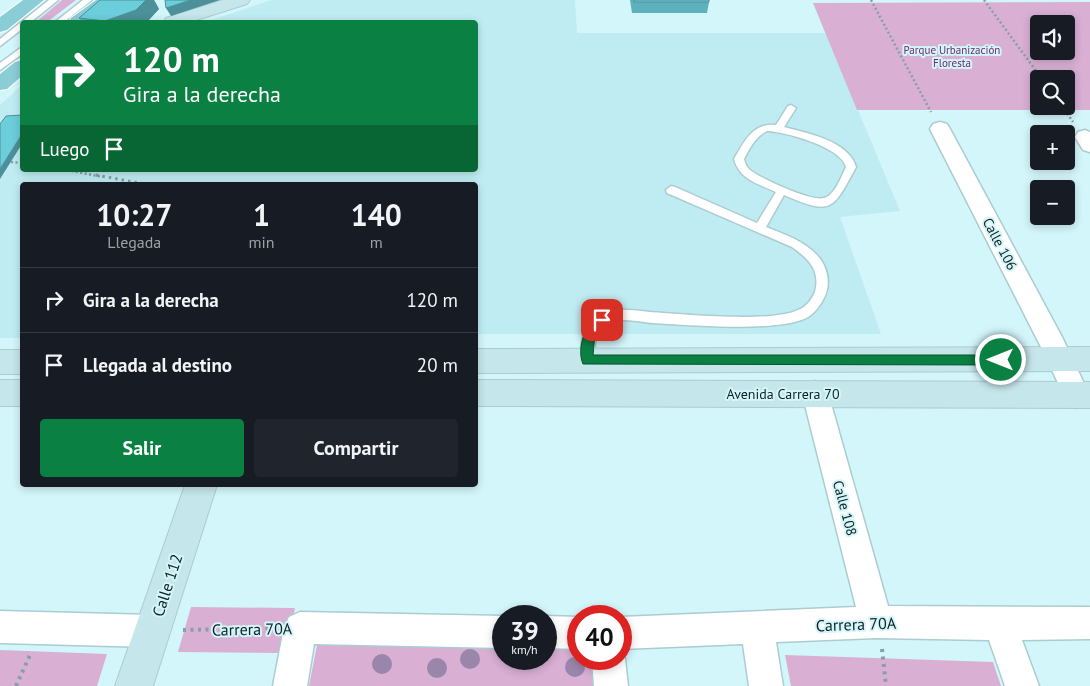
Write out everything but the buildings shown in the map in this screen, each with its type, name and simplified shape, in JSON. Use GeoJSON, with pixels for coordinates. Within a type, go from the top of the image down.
{"type":"FeatureCollection","features":[{"type":"Feature","properties":{"kind":"main road"},"geometry":{"type":"LineString","coordinates":[[0,26],[35,0]]}},
{"type":"Feature","properties":{"kind":"main road"},"geometry":{"type":"LineString","coordinates":[[81,20],[106,0]]}},
{"type":"Feature","properties":{"kind":"main road"},"geometry":{"type":"LineString","coordinates":[[0,85],[20,68]]}},
{"type":"Feature","properties":{"kind":"street"},"geometry":{"type":"LineString","coordinates":[[179,20],[242,0]]}},
{"type":"Feature","properties":{"kind":"street"},"geometry":{"type":"LineString","coordinates":[[0,85],[20,77]]}},
{"type":"Feature","properties":{"kind":"street","name":"Calle 106"},"geometry":{"type":"LineString","coordinates":[[940,129],[1061,360],[1083,396]]}},
{"type":"Feature","properties":{"kind":"street"},"geometry":{"type":"LineString","coordinates":[[478,360],[1090,359]]}},
{"type":"Feature","properties":{"kind":"street"},"geometry":{"type":"LineString","coordinates":[[0,362],[20,362]]}},
{"type":"Feature","properties":{"kind":"street"},"geometry":{"type":"LineString","coordinates":[[0,393],[20,393]]}},
{"type":"Feature","properties":{"kind":"street","name":"Avenida Carrera 70"},"geometry":{"type":"LineString","coordinates":[[478,393],[815,393],[1083,396]]}},
{"type":"Feature","properties":{"kind":"street","name":"Calle 108"},"geometry":{"type":"LineString","coordinates":[[815,393],[879,634]]}},
{"type":"Feature","properties":{"kind":"street","name":"Calle 112"},"geometry":{"type":"LineString","coordinates":[[134,686],[200,487]]}},
{"type":"Feature","properties":{"kind":"street","name":"Carrera 70A"},"geometry":{"type":"LineString","coordinates":[[632,633],[757,628],[879,634],[1000,624],[1090,623]]}},
{"type":"Feature","properties":{"kind":"street"},"geometry":{"type":"LineString","coordinates":[[1000,624],[1022,686]]}},
{"type":"Feature","properties":{"kind":"street"},"geometry":{"type":"LineString","coordinates":[[0,627],[152,631]]}},
{"type":"Feature","properties":{"kind":"street"},"geometry":{"type":"LineString","coordinates":[[290,686],[300,628]]}},
{"type":"Feature","properties":{"kind":"street","name":"Carrera 70A"},"geometry":{"type":"LineString","coordinates":[[300,628],[492,632]]}},
{"type":"Feature","properties":{"kind":"street"},"geometry":{"type":"LineString","coordinates":[[757,628],[766,686]]}},
{"type":"Feature","properties":{"kind":"street"},"geometry":{"type":"LineString","coordinates":[[609,670],[610,686]]}},
{"type":"Feature","properties":{"kind":"lane"},"geometry":{"type":"LineString","coordinates":[[29,20],[54,0]]}},
{"type":"Feature","properties":{"kind":"lane"},"geometry":{"type":"LineString","coordinates":[[62,20],[88,0]]}},
{"type":"Feature","properties":{"kind":"lane"},"geometry":{"type":"LineString","coordinates":[[0,43],[20,27]]}},
{"type":"Feature","properties":{"kind":"lane"},"geometry":{"type":"LineString","coordinates":[[0,67],[20,52]]}},
{"type":"Feature","properties":{"kind":"lane"},"geometry":{"type":"LineString","coordinates":[[779,128],[791,108]]}},
{"type":"Feature","properties":{"kind":"lane"},"geometry":{"type":"LineString","coordinates":[[766,128],[779,128],[837,150],[847,158],[851,168],[834,198],[824,203],[810,202],[782,190],[746,173],[739,164],[739,159],[756,132],[766,128]]}},
{"type":"Feature","properties":{"kind":"lane"},"geometry":{"type":"LineString","coordinates":[[587,360],[587,346],[593,327],[602,320],[616,316],[772,321],[802,315],[815,303],[821,292],[823,280],[818,264],[796,244],[671,190]]}},
{"type":"Feature","properties":{"kind":"lane"},"geometry":{"type":"LineString","coordinates":[[760,228],[782,190]]}},
{"type":"Feature","properties":{"kind":"path"},"geometry":{"type":"LineString","coordinates":[[872,0],[940,129]]}},
{"type":"Feature","properties":{"kind":"path"},"geometry":{"type":"LineString","coordinates":[[984,0],[1035,70]]}},
{"type":"Feature","properties":{"kind":"path"},"geometry":{"type":"LineString","coordinates":[[11,162],[20,163]]}},
{"type":"Feature","properties":{"kind":"path"},"geometry":{"type":"LineString","coordinates":[[78,172],[133,182]]}},
{"type":"Feature","properties":{"kind":"path","name":"Carrera 70A"},"geometry":{"type":"LineString","coordinates":[[152,631],[300,628]]}},
{"type":"Feature","properties":{"kind":"path"},"geometry":{"type":"LineString","coordinates":[[879,634],[886,686]]}},
{"type":"Feature","properties":{"kind":"shaded area"},"geometry":{"type":"Polygon","coordinates":[[[271,0],[575,0],[577,33],[826,33],[900,211],[840,217],[881,334],[478,334],[478,182],[20,182],[20,338],[0,338],[0,105],[20,87],[20,172],[478,172],[478,20],[212,20],[271,0]]]}},
{"type":"Feature","properties":{"kind":"green space"},"geometry":{"type":"Polygon","coordinates":[[[62,0],[76,0],[50,20],[38,20],[62,0]]]}},
{"type":"Feature","properties":{"kind":"green space","name":"Parque Urbanización Floresta"},"geometry":{"type":"Polygon","coordinates":[[[1090,2],[1090,110],[1075,110],[1075,70],[1030,70],[1030,110],[857,110],[813,3],[1090,2]]]}},
{"type":"Feature","properties":{"kind":"green space"},"geometry":{"type":"Polygon","coordinates":[[[191,607],[295,608],[286,653],[178,652],[191,607]]]}},
{"type":"Feature","properties":{"kind":"green space"},"geometry":{"type":"Polygon","coordinates":[[[317,645],[492,648],[492,670],[557,670],[557,649],[567,650],[567,670],[596,670],[597,686],[309,686],[317,645]]]}},
{"type":"Feature","properties":{"kind":"green space"},"geometry":{"type":"Polygon","coordinates":[[[0,650],[107,654],[97,686],[0,686],[0,650]]]}},
{"type":"Feature","properties":{"kind":"green space"},"geometry":{"type":"Polygon","coordinates":[[[785,655],[993,662],[1001,686],[791,686],[785,655]]]}},
{"type":"Feature","properties":{"kind":"route"},"geometry":{"type":"LineString","coordinates":[[602,320],[593,327],[590,333],[587,346],[587,360],[1001,360]]}}]}
